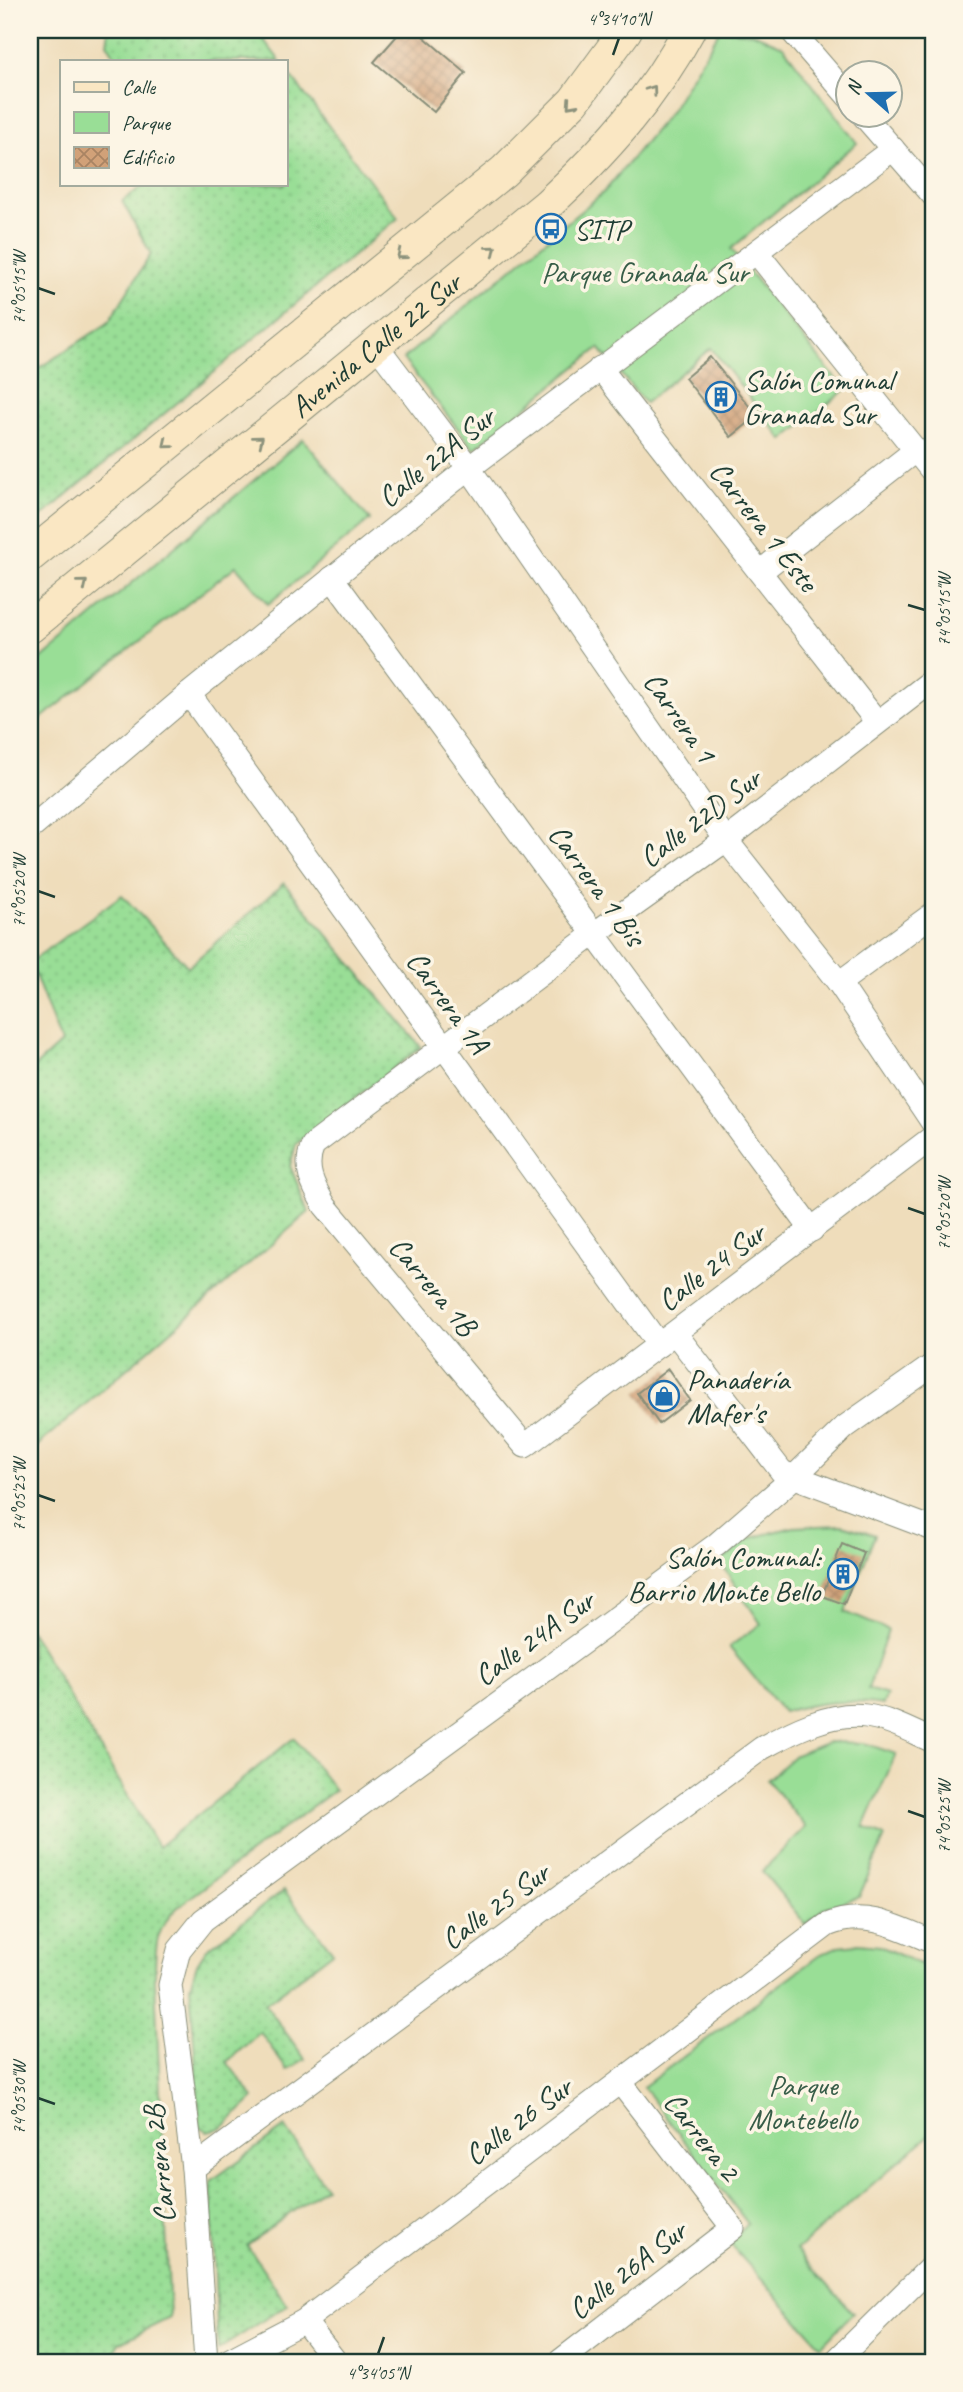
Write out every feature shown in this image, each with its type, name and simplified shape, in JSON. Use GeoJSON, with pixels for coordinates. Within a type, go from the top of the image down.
{"type":"FeatureCollection","features":[{"type":"Feature","properties":{"kind":"main road","name":"Avenida Calle 22 Sur"},"geometry":{"type":"LineString","coordinates":[[30,556],[504,171],[575,101],[626,30]]}},
{"type":"Feature","properties":{"kind":"main road","name":"Avenida Calle 22 Sur"},"geometry":{"type":"LineString","coordinates":[[30,627],[547,205],[580,174],[649,94],[689,30]]}},
{"type":"Feature","properties":{"kind":"street"},"geometry":{"type":"LineString","coordinates":[[791,30],[834,80]]}},
{"type":"Feature","properties":{"kind":"street"},"geometry":{"type":"LineString","coordinates":[[876,130],[933,195]]}},
{"type":"Feature","properties":{"kind":"street","name":"Calle 22A Sur"},"geometry":{"type":"LineString","coordinates":[[30,829],[189,694],[470,468],[893,149]]}},
{"type":"Feature","properties":{"kind":"street"},"geometry":{"type":"LineString","coordinates":[[757,253],[933,472]]}},
{"type":"Feature","properties":{"kind":"street","name":"Carrera 1"},"geometry":{"type":"LineString","coordinates":[[376,345],[470,468],[726,840],[839,984],[933,1123]]}},
{"type":"Feature","properties":{"kind":"street","name":"Carrera 1 Este"},"geometry":{"type":"LineString","coordinates":[[600,368],[877,722]]}},
{"type":"Feature","properties":{"kind":"street"},"geometry":{"type":"LineString","coordinates":[[760,572],[916,450]]}},
{"type":"Feature","properties":{"kind":"street","name":"Carrera 1 Bis"},"geometry":{"type":"LineString","coordinates":[[332,578],[812,1230]]}},
{"type":"Feature","properties":{"kind":"street","name":"Calle 22D Sur"},"geometry":{"type":"LineString","coordinates":[[307,1159],[313,1145],[594,934],[726,840],[933,680]]}},
{"type":"Feature","properties":{"kind":"street","name":"Carrera 1A"},"geometry":{"type":"LineString","coordinates":[[189,694],[442,1047],[667,1339],[772,1460],[793,1478]]}},
{"type":"Feature","properties":{"kind":"street"},"geometry":{"type":"LineString","coordinates":[[839,984],[933,914]]}},
{"type":"Feature","properties":{"kind":"street","name":"Calle 24 Sur"},"geometry":{"type":"LineString","coordinates":[[525,1446],[933,1137]]}},
{"type":"Feature","properties":{"kind":"street","name":"Carrera 1B"},"geometry":{"type":"LineString","coordinates":[[307,1159],[313,1186],[325,1206],[525,1446]]}},
{"type":"Feature","properties":{"kind":"street","name":"Calle 24A Sur"},"geometry":{"type":"LineString","coordinates":[[175,1961],[186,1938],[203,1920],[716,1545],[793,1478],[845,1426],[933,1365]]}},
{"type":"Feature","properties":{"kind":"street"},"geometry":{"type":"LineString","coordinates":[[793,1478],[933,1529]]}},
{"type":"Feature","properties":{"kind":"street","name":"Calle 25 Sur"},"geometry":{"type":"LineString","coordinates":[[193,2168],[762,1748],[799,1730],[845,1716],[866,1716],[885,1721],[933,1741]]}},
{"type":"Feature","properties":{"kind":"street","name":"Calle 26 Sur"},"geometry":{"type":"LineString","coordinates":[[226,2362],[304,2321],[621,2083],[800,1943],[841,1919],[885,1921],[933,1941]]}},
{"type":"Feature","properties":{"kind":"street","name":"Carrera 2B"},"geometry":{"type":"LineString","coordinates":[[175,1961],[170,1993],[193,2168],[206,2362]]}},
{"type":"Feature","properties":{"kind":"street","name":"Carrera 2"},"geometry":{"type":"LineString","coordinates":[[621,2083],[733,2228]]}},
{"type":"Feature","properties":{"kind":"street","name":"Calle 26A Sur"},"geometry":{"type":"LineString","coordinates":[[559,2362],[733,2228]]}},
{"type":"Feature","properties":{"kind":"street"},"geometry":{"type":"LineString","coordinates":[[835,2362],[933,2265]]}},
{"type":"Feature","properties":{"kind":"street"},"geometry":{"type":"LineString","coordinates":[[304,2321],[336,2362]]}},
{"type":"Feature","properties":{"kind":"green space"},"geometry":{"type":"Polygon","coordinates":[[[109,30],[256,30],[279,60],[117,60],[107,43],[109,30]]]}},
{"type":"Feature","properties":{"kind":"green space","name":"Parque Granada Sur"},"geometry":{"type":"Polygon","coordinates":[[[720,30],[753,33],[783,46],[834,113],[834,130],[847,130],[857,143],[731,249],[845,390],[783,440],[711,348],[645,403],[599,348],[474,449],[403,359],[605,191],[670,112],[720,30]]]}},
{"type":"Feature","properties":{"kind":"green space"},"geometry":{"type":"Polygon","coordinates":[[[287,71],[398,218],[30,526],[30,374],[108,323],[151,254],[122,201],[143,186],[287,186],[287,71]]]}},
{"type":"Feature","properties":{"kind":"green space"},"geometry":{"type":"Polygon","coordinates":[[[303,439],[370,520],[268,604],[236,566],[30,727],[30,669],[303,439]]]}},
{"type":"Feature","properties":{"kind":"green space"},"geometry":{"type":"Polygon","coordinates":[[[284,883],[421,1047],[296,1144],[290,1166],[309,1212],[30,1452],[30,1071],[61,1043],[30,962],[122,895],[188,967],[284,883]]]}},
{"type":"Feature","properties":{"kind":"green space"},"geometry":{"type":"Polygon","coordinates":[[[842,1525],[875,1535],[845,1612],[888,1630],[868,1689],[887,1695],[883,1705],[832,1702],[783,1712],[729,1647],[761,1624],[720,1562],[747,1539],[793,1527],[842,1525]]]}},
{"type":"Feature","properties":{"kind":"green space"},"geometry":{"type":"Polygon","coordinates":[[[30,1630],[158,1847],[294,1738],[335,1790],[179,1906],[160,1931],[156,1949],[155,1981],[170,2318],[119,2343],[108,2362],[30,2362],[30,1630]]]}},
{"type":"Feature","properties":{"kind":"green space"},"geometry":{"type":"Polygon","coordinates":[[[828,1742],[864,1743],[896,1754],[864,1827],[885,1837],[859,1897],[824,1908],[806,1925],[762,1871],[806,1827],[767,1780],[795,1755],[828,1742]]]}},
{"type":"Feature","properties":{"kind":"green space"},"geometry":{"type":"Polygon","coordinates":[[[284,1890],[333,1952],[265,2004],[305,2059],[287,2070],[260,2032],[227,2062],[254,2098],[222,2128],[207,2131],[200,2126],[190,1986],[197,1964],[206,1950],[284,1890]]]}},
{"type":"Feature","properties":{"kind":"green space","name":"Parque Montebello"},"geometry":{"type":"Polygon","coordinates":[[[839,1946],[880,1946],[933,1970],[933,2132],[796,2250],[853,2313],[821,2346],[729,2243],[748,2224],[643,2087],[821,1954],[839,1946]]]}},
{"type":"Feature","properties":{"kind":"green space"},"geometry":{"type":"Polygon","coordinates":[[[285,2127],[326,2187],[247,2245],[287,2305],[218,2350],[211,2181],[285,2127]]]}},
{"type":"Feature","properties":{"kind":"building"},"geometry":{"type":"Polygon","coordinates":[[[402,30],[416,30],[466,73],[434,112],[374,62],[402,30]]]}},
{"type":"Feature","properties":{"kind":"building","name":"Salón Comunal Granada Sur"},"geometry":{"type":"Polygon","coordinates":[[[710,357],[757,416],[731,437],[685,378],[710,357]]]}},
{"type":"Feature","properties":{"kind":"building","name":"Panadería Mafer's"},"geometry":{"type":"Polygon","coordinates":[[[668,1369],[690,1400],[659,1424],[637,1393],[668,1369]]]}},
{"type":"Feature","properties":{"kind":"building","name":"Salón Comunal: Barrio Monte Bello"},"geometry":{"type":"Polygon","coordinates":[[[842,1544],[864,1553],[844,1604],[822,1596],[842,1544]]]}},
{"type":"Feature","properties":{"kind":"place","name":"SITP"},"geometry":{"type":"Point","coordinates":[551,229]}},
{"type":"Feature","properties":{"kind":"place","name":"Salón Comunal Granada Sur"},"geometry":{"type":"Point","coordinates":[721,397]}},
{"type":"Feature","properties":{"kind":"place","name":"Panadería Mafer's"},"geometry":{"type":"Point","coordinates":[664,1396]}},
{"type":"Feature","properties":{"kind":"place","name":"Salón Comunal: Barrio Monte Bello"},"geometry":{"type":"Point","coordinates":[843,1574]}}]}
